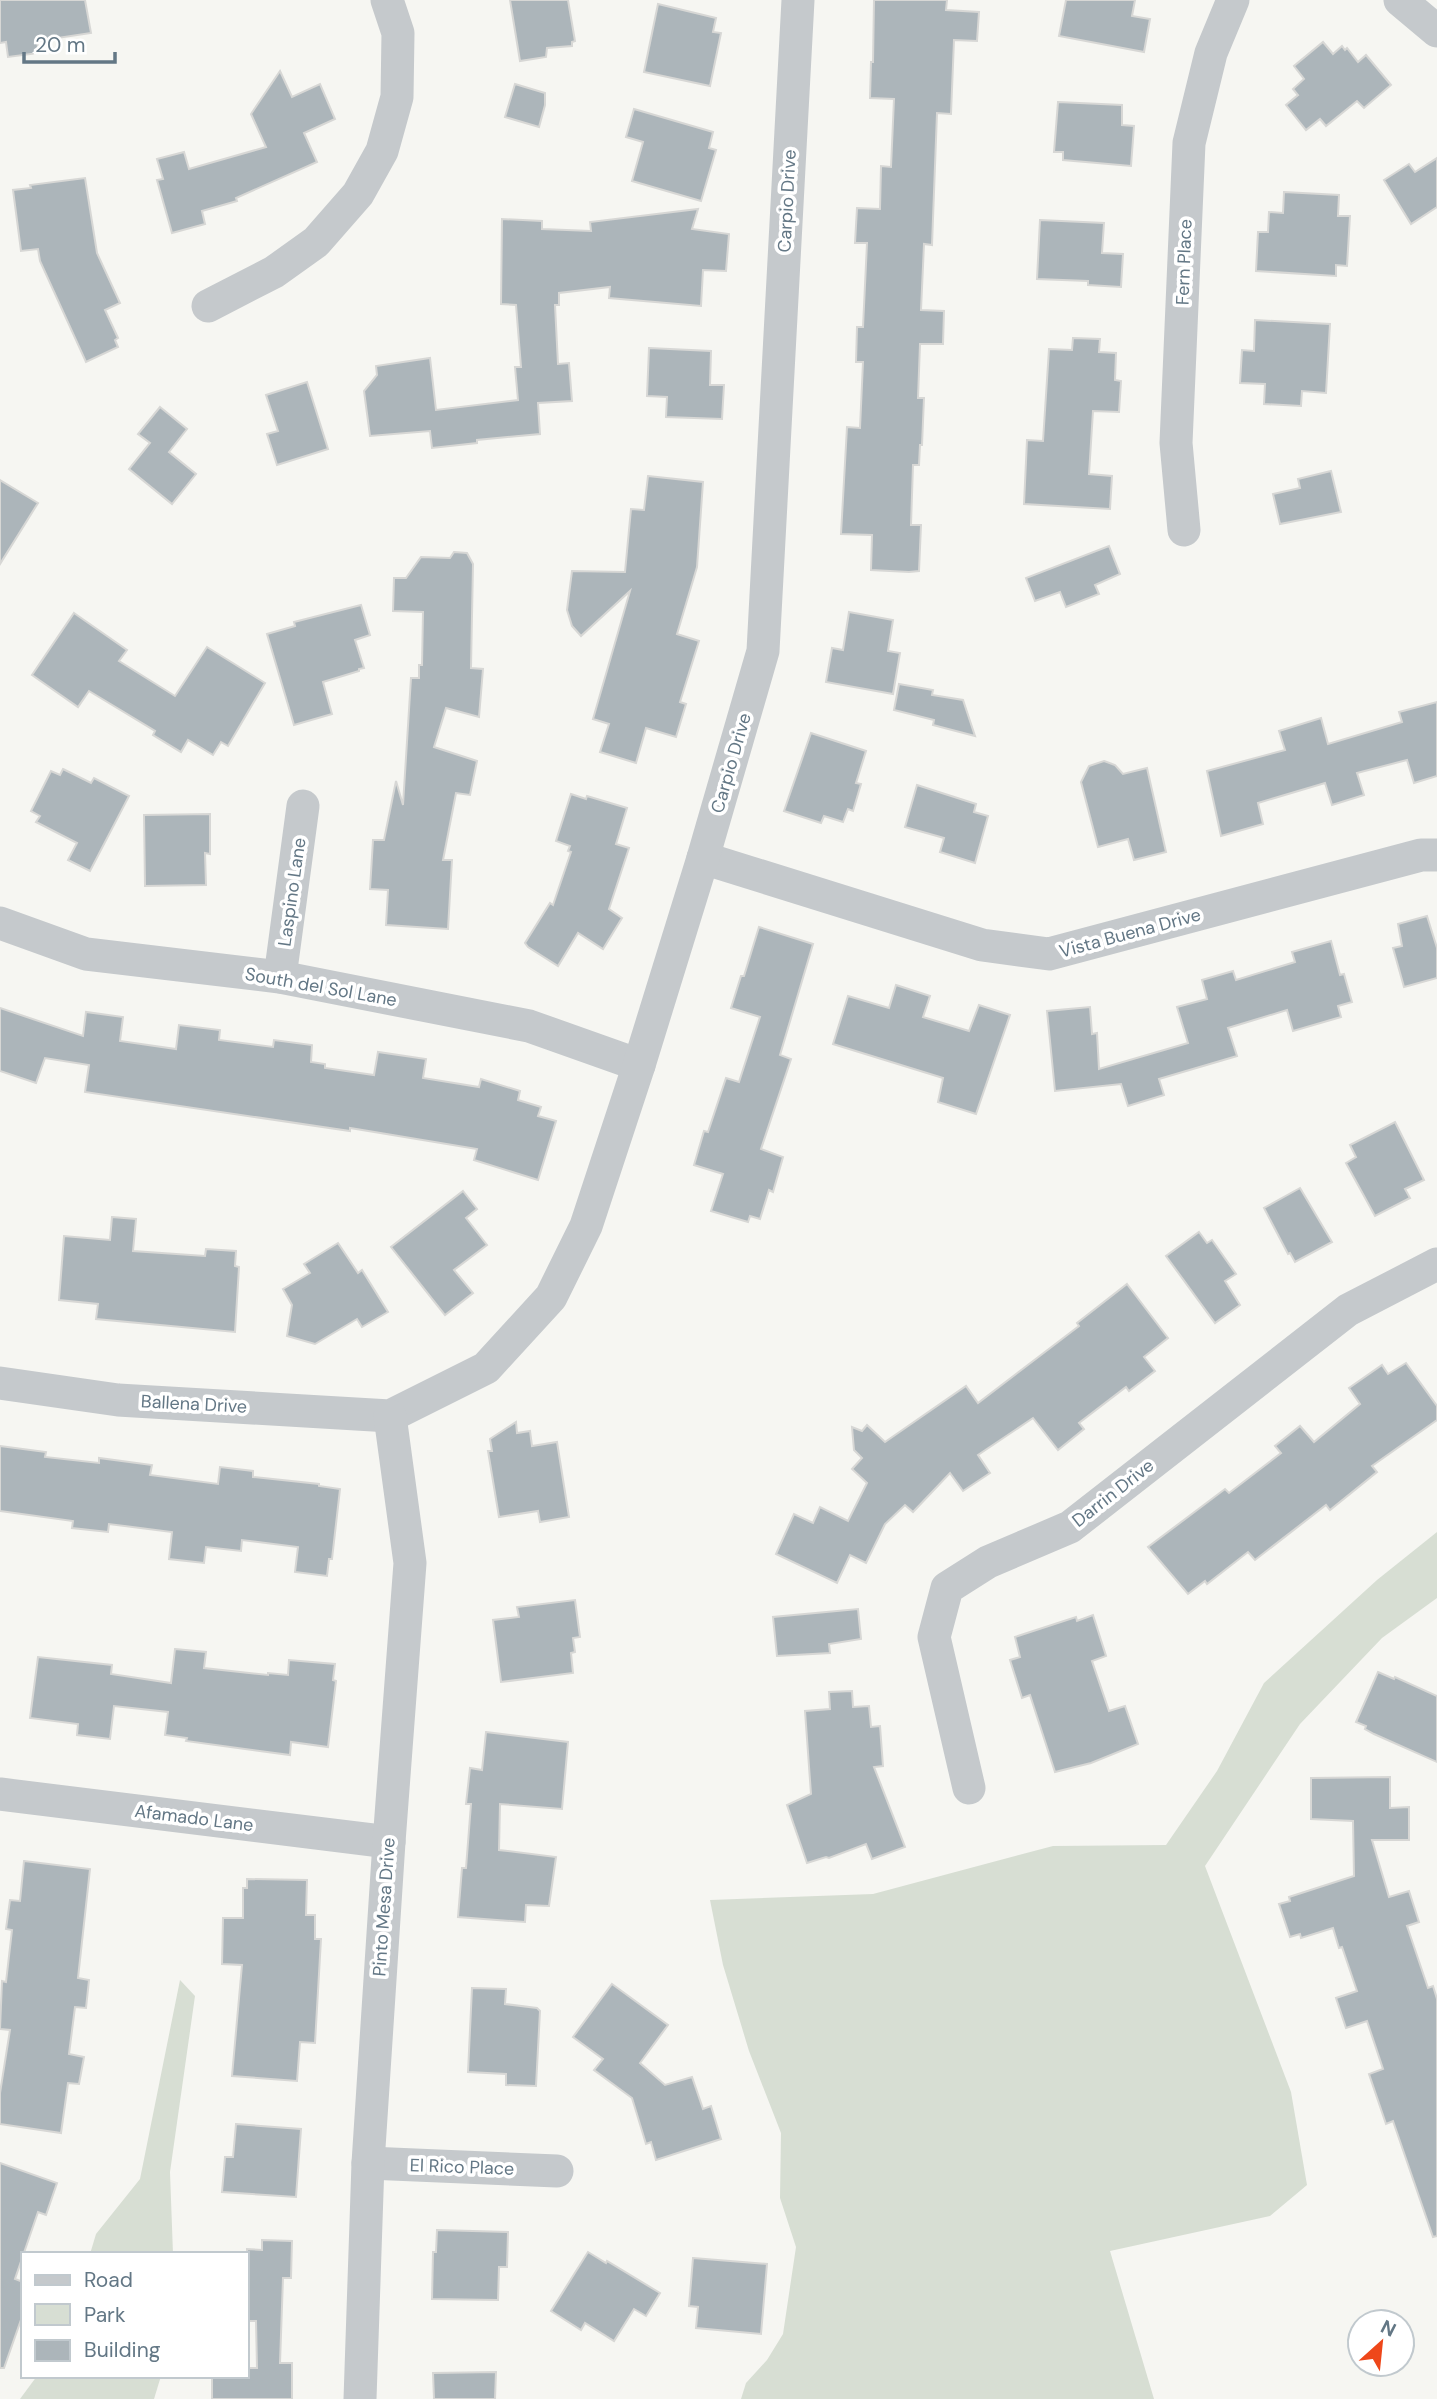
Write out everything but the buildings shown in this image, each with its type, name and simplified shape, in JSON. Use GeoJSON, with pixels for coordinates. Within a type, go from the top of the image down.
{"type":"FeatureCollection","features":[{"type":"Feature","properties":{"kind":"street"},"geometry":{"type":"LineString","coordinates":[[208,306],[274,272],[316,242],[358,194],[383,151],[397,97],[398,33],[387,0]]}},
{"type":"Feature","properties":{"kind":"street","name":"Carpio Drive"},"geometry":{"type":"LineString","coordinates":[[390,1416],[486,1368],[551,1297],[586,1226],[703,858],[763,651],[797,0]]}},
{"type":"Feature","properties":{"kind":"street","name":"Fern Place"},"geometry":{"type":"LineString","coordinates":[[1184,530],[1176,443],[1189,143],[1211,53],[1233,0]]}},
{"type":"Feature","properties":{"kind":"street"},"geometry":{"type":"LineString","coordinates":[[1400,0],[1437,31]]}},
{"type":"Feature","properties":{"kind":"street","name":"Laspino Lane"},"geometry":{"type":"LineString","coordinates":[[280,977],[303,806]]}},
{"type":"Feature","properties":{"kind":"street","name":"Vista Buena Drive"},"geometry":{"type":"LineString","coordinates":[[703,858],[982,945],[1049,954],[1421,855],[1437,855]]}},
{"type":"Feature","properties":{"kind":"street","name":"South del Sol Lane"},"geometry":{"type":"LineString","coordinates":[[0,923],[86,954],[280,977],[529,1026],[639,1065]]}},
{"type":"Feature","properties":{"kind":"street","name":"Darrin Drive"},"geometry":{"type":"LineString","coordinates":[[969,1788],[934,1637],[947,1588],[988,1562],[1070,1527],[1348,1310],[1437,1264]]}},
{"type":"Feature","properties":{"kind":"street","name":"Ballena Drive"},"geometry":{"type":"LineString","coordinates":[[0,1383],[118,1400],[390,1416]]}},
{"type":"Feature","properties":{"kind":"street","name":"Pinto Mesa Drive"},"geometry":{"type":"LineString","coordinates":[[360,2399],[368,2163],[388,1842],[410,1563],[390,1416]]}},
{"type":"Feature","properties":{"kind":"street","name":"Afamado Lane"},"geometry":{"type":"LineString","coordinates":[[0,1794],[388,1842]]}},
{"type":"Feature","properties":{"kind":"street","name":"El Rico Place"},"geometry":{"type":"LineString","coordinates":[[368,2163],[557,2171]]}},
{"type":"Feature","properties":{"kind":"green space"},"geometry":{"type":"Polygon","coordinates":[[[1437,1532],[1437,1598],[1382,1638],[1300,1724],[1205,1866],[1291,2092],[1307,2185],[1270,2216],[1110,2251],[1154,2399],[741,2399],[746,2383],[767,2360],[783,2334],[796,2247],[780,2198],[781,2133],[749,2051],[723,1965],[710,1900],[873,1894],[1053,1846],[1166,1845],[1217,1771],[1264,1683],[1377,1580],[1437,1532]]]}},
{"type":"Feature","properties":{"kind":"green space"},"geometry":{"type":"Polygon","coordinates":[[[180,1980],[195,1996],[170,2172],[173,2252],[91,2252],[96,2234],[140,2179],[180,1980]]]}},
{"type":"Feature","properties":{"kind":"green space"},"geometry":{"type":"Polygon","coordinates":[[[36,2378],[160,2378],[154,2399],[20,2399],[36,2378]]]}}]}
